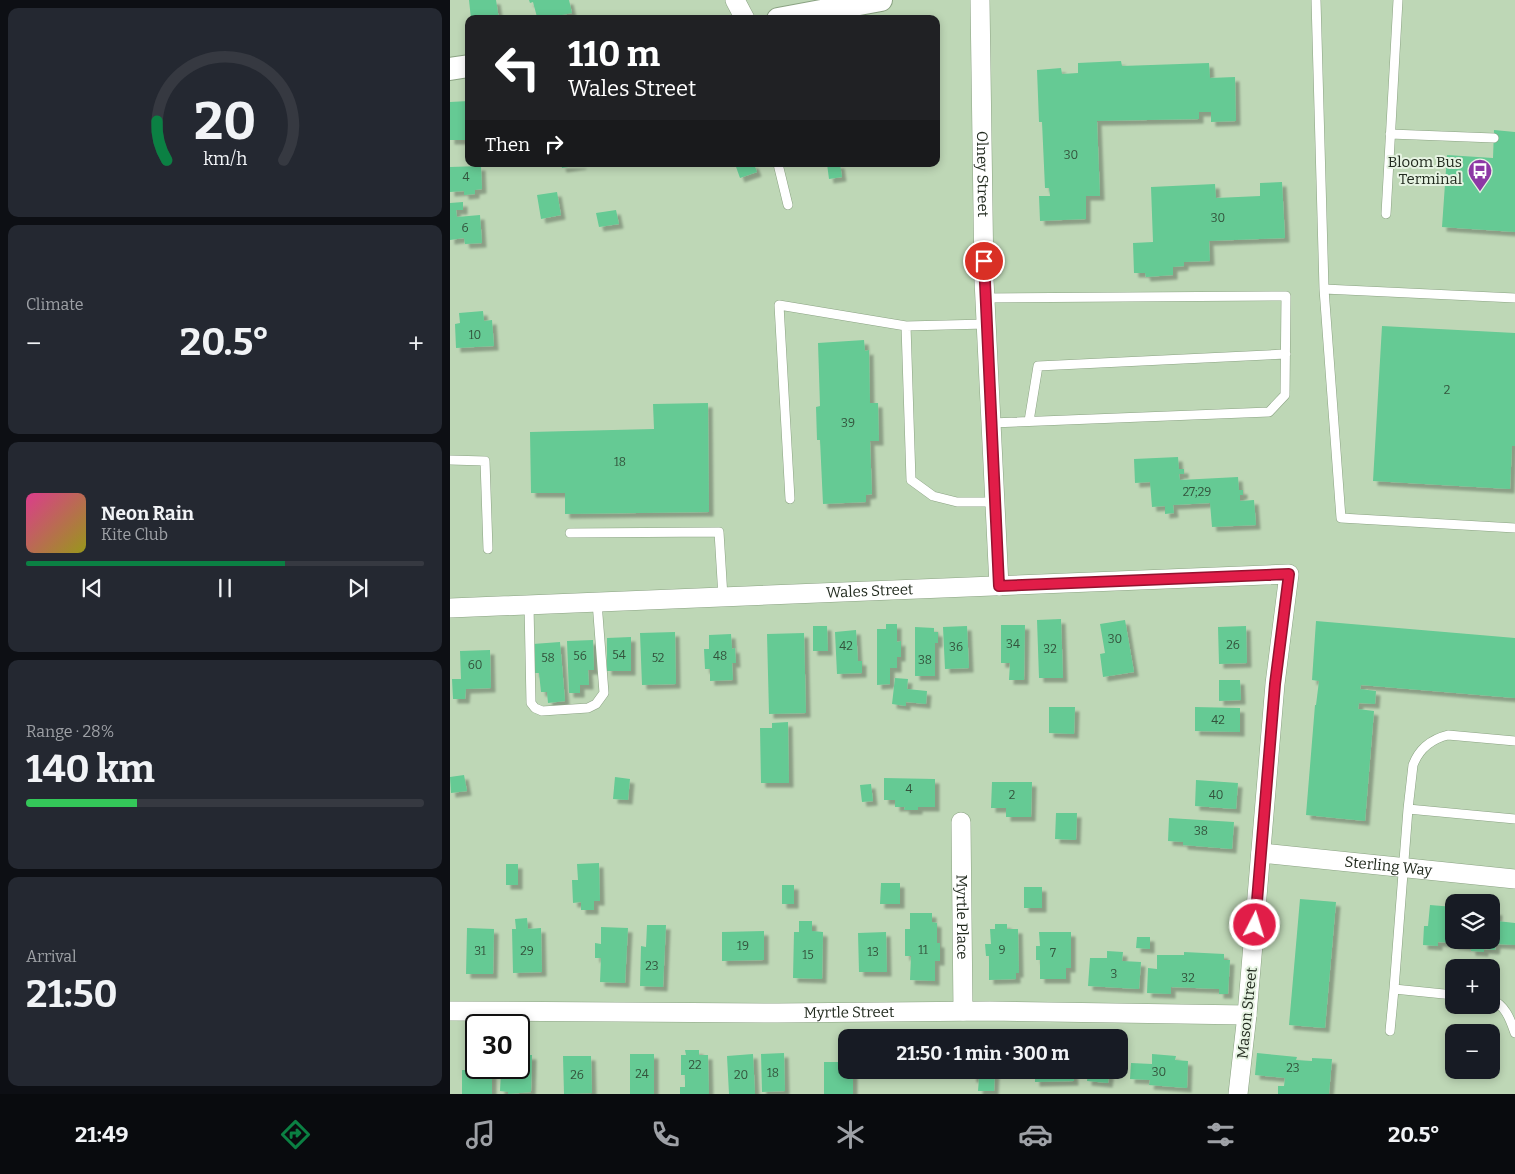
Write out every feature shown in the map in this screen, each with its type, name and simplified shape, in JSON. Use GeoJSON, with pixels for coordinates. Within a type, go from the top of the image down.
{"type":"FeatureCollection","features":[{"type":"Feature","properties":{"kind":"street"},"geometry":{"type":"LineString","coordinates":[[734,0],[743,15]]}},
{"type":"Feature","properties":{"kind":"street"},"geometry":{"type":"LineString","coordinates":[[800,15],[881,0]]}},
{"type":"Feature","properties":{"kind":"street","name":"Olney Street"},"geometry":{"type":"LineString","coordinates":[[980,0],[985,298],[999,586]]}},
{"type":"Feature","properties":{"kind":"street"},"geometry":{"type":"LineString","coordinates":[[450,69],[465,67]]}},
{"type":"Feature","properties":{"kind":"street","name":"Wales Street"},"geometry":{"type":"LineString","coordinates":[[450,608],[1289,574]]}},
{"type":"Feature","properties":{"kind":"street","name":"Mason Street"},"geometry":{"type":"LineString","coordinates":[[1238,1094],[1247,1015],[1275,684],[1289,574]]}},
{"type":"Feature","properties":{"kind":"street","name":"Myrtle Place"},"geometry":{"type":"LineString","coordinates":[[961,822],[963,1011]]}},
{"type":"Feature","properties":{"kind":"street","name":"Sterling Way"},"geometry":{"type":"LineString","coordinates":[[1261,853],[1515,879]]}},
{"type":"Feature","properties":{"kind":"street","name":"Myrtle Street"},"geometry":{"type":"LineString","coordinates":[[450,1011],[963,1011],[1247,1015]]}},
{"type":"Feature","properties":{"kind":"lane"},"geometry":{"type":"LineString","coordinates":[[1316,0],[1324,288],[1341,518],[1515,528]]}},
{"type":"Feature","properties":{"kind":"lane"},"geometry":{"type":"LineString","coordinates":[[1386,214],[1398,0]]}},
{"type":"Feature","properties":{"kind":"lane"},"geometry":{"type":"LineString","coordinates":[[1390,134],[1494,138]]}},
{"type":"Feature","properties":{"kind":"lane"},"geometry":{"type":"LineString","coordinates":[[779,167],[788,206]]}},
{"type":"Feature","properties":{"kind":"lane"},"geometry":{"type":"LineString","coordinates":[[1324,288],[1515,298]]}},
{"type":"Feature","properties":{"kind":"lane"},"geometry":{"type":"LineString","coordinates":[[985,298],[1286,296],[1285,395],[1269,412],[991,423]]}},
{"type":"Feature","properties":{"kind":"lane"},"geometry":{"type":"LineString","coordinates":[[790,499],[779,305],[906,326],[986,324]]}},
{"type":"Feature","properties":{"kind":"lane"},"geometry":{"type":"LineString","coordinates":[[906,326],[911,480],[933,496],[957,502],[995,502]]}},
{"type":"Feature","properties":{"kind":"lane"},"geometry":{"type":"LineString","coordinates":[[1029,422],[1038,366],[1286,354]]}},
{"type":"Feature","properties":{"kind":"lane"},"geometry":{"type":"LineString","coordinates":[[450,460],[485,461],[488,549]]}},
{"type":"Feature","properties":{"kind":"lane"},"geometry":{"type":"LineString","coordinates":[[570,534],[719,532],[723,597]]}},
{"type":"Feature","properties":{"kind":"lane"},"geometry":{"type":"LineString","coordinates":[[529,605],[531,703],[535,708],[542,711],[588,708],[596,704],[604,693],[597,602]]}},
{"type":"Feature","properties":{"kind":"lane"},"geometry":{"type":"LineString","coordinates":[[1390,1031],[1413,765],[1419,752],[1441,737],[1455,735],[1515,741]]}},
{"type":"Feature","properties":{"kind":"lane"},"geometry":{"type":"LineString","coordinates":[[1408,808],[1515,819]]}},
{"type":"Feature","properties":{"kind":"lane"},"geometry":{"type":"LineString","coordinates":[[1394,989],[1445,994]]}},
{"type":"Feature","properties":{"kind":"lane"},"geometry":{"type":"LineString","coordinates":[[1500,1005],[1506,1010],[1515,1033]]}},
{"type":"Feature","properties":{"kind":"building"},"geometry":{"type":"Polygon","coordinates":[[[469,0],[496,0],[498,15],[471,15],[469,0]]]}},
{"type":"Feature","properties":{"kind":"building"},"geometry":{"type":"Polygon","coordinates":[[[529,0],[569,0],[572,13],[536,15],[533,2],[530,3],[529,0]]]}},
{"type":"Feature","properties":{"kind":"building"},"geometry":{"type":"Polygon","coordinates":[[[1121,61],[1122,66],[1209,63],[1210,78],[1235,77],[1236,121],[1211,122],[1211,112],[1199,112],[1199,119],[1097,121],[1100,196],[1086,196],[1086,219],[1040,221],[1039,196],[1050,196],[1049,188],[1045,188],[1042,122],[1039,122],[1037,70],[1061,68],[1062,74],[1078,73],[1078,63],[1121,61]]]}},
{"type":"Feature","properties":{"kind":"building"},"geometry":{"type":"Polygon","coordinates":[[[465,101],[465,140],[450,140],[450,102],[465,101]]]}},
{"type":"Feature","properties":{"kind":"building","name":"Bloom Bus Terminal"},"geometry":{"type":"Polygon","coordinates":[[[1494,130],[1515,132],[1515,232],[1442,227],[1447,155],[1493,158],[1494,130]]]}},
{"type":"Feature","properties":{"kind":"building"},"geometry":{"type":"Polygon","coordinates":[[[450,167],[481,167],[482,189],[475,190],[475,194],[464,195],[464,191],[450,192],[450,167]]]}},
{"type":"Feature","properties":{"kind":"building"},"geometry":{"type":"Polygon","coordinates":[[[736,167],[755,167],[757,172],[740,178],[736,167]]]}},
{"type":"Feature","properties":{"kind":"building"},"geometry":{"type":"Polygon","coordinates":[[[827,167],[840,167],[842,177],[829,179],[827,167]]]}},
{"type":"Feature","properties":{"kind":"building"},"geometry":{"type":"Polygon","coordinates":[[[1282,182],[1285,238],[1209,241],[1210,261],[1184,262],[1184,266],[1173,267],[1173,275],[1146,277],[1145,273],[1134,273],[1133,243],[1153,242],[1151,187],[1215,184],[1216,198],[1260,196],[1260,183],[1282,182]]]}},
{"type":"Feature","properties":{"kind":"building"},"geometry":{"type":"Polygon","coordinates":[[[557,192],[561,215],[541,219],[537,195],[557,192]]]}},
{"type":"Feature","properties":{"kind":"building"},"geometry":{"type":"Polygon","coordinates":[[[463,202],[463,210],[456,210],[457,217],[480,215],[482,243],[465,244],[464,238],[450,240],[450,203],[463,202]]]}},
{"type":"Feature","properties":{"kind":"building"},"geometry":{"type":"Polygon","coordinates":[[[616,210],[619,224],[599,227],[596,213],[616,210]]]}},
{"type":"Feature","properties":{"kind":"building"},"geometry":{"type":"Polygon","coordinates":[[[483,311],[484,321],[492,320],[494,346],[456,348],[455,324],[460,323],[459,313],[483,311]]]}},
{"type":"Feature","properties":{"kind":"building"},"geometry":{"type":"Polygon","coordinates":[[[1382,326],[1515,333],[1515,446],[1512,446],[1510,489],[1373,481],[1382,326]]]}},
{"type":"Feature","properties":{"kind":"building"},"geometry":{"type":"Polygon","coordinates":[[[864,340],[865,351],[869,350],[870,403],[878,403],[879,441],[870,441],[872,494],[866,495],[866,502],[823,504],[820,440],[817,440],[816,407],[820,406],[818,343],[864,340]]]}},
{"type":"Feature","properties":{"kind":"building"},"geometry":{"type":"Polygon","coordinates":[[[708,403],[709,512],[565,514],[565,493],[531,493],[530,432],[654,429],[653,404],[708,403]]]}},
{"type":"Feature","properties":{"kind":"building"},"geometry":{"type":"Polygon","coordinates":[[[1178,457],[1179,469],[1184,469],[1184,474],[1179,474],[1180,480],[1238,477],[1239,490],[1243,490],[1243,495],[1240,495],[1240,501],[1254,500],[1256,525],[1212,527],[1210,503],[1173,505],[1174,513],[1165,514],[1165,506],[1152,507],[1150,482],[1135,483],[1134,459],[1178,457]]]}},
{"type":"Feature","properties":{"kind":"building"},"geometry":{"type":"Polygon","coordinates":[[[1061,619],[1063,678],[1039,678],[1037,620],[1061,619]]]}},
{"type":"Feature","properties":{"kind":"building"},"geometry":{"type":"Polygon","coordinates":[[[1125,620],[1134,672],[1103,677],[1100,654],[1105,653],[1100,624],[1125,620]]]}},
{"type":"Feature","properties":{"kind":"building"},"geometry":{"type":"Polygon","coordinates":[[[1316,621],[1515,638],[1515,698],[1361,685],[1360,689],[1376,691],[1375,704],[1359,703],[1358,709],[1374,711],[1365,821],[1306,815],[1315,705],[1319,681],[1312,680],[1316,621]]]}},
{"type":"Feature","properties":{"kind":"building"},"geometry":{"type":"Polygon","coordinates":[[[886,624],[897,624],[897,642],[901,641],[901,657],[897,657],[897,668],[890,668],[890,684],[877,685],[877,629],[886,629],[886,624]]]}},
{"type":"Feature","properties":{"kind":"building"},"geometry":{"type":"Polygon","coordinates":[[[1001,625],[1025,625],[1024,680],[1009,680],[1010,663],[1001,663],[1001,625]]]}},
{"type":"Feature","properties":{"kind":"building"},"geometry":{"type":"Polygon","coordinates":[[[813,626],[827,626],[828,651],[813,651],[813,626]]]}},
{"type":"Feature","properties":{"kind":"building"},"geometry":{"type":"Polygon","coordinates":[[[967,626],[969,668],[945,669],[943,627],[967,626]]]}},
{"type":"Feature","properties":{"kind":"building"},"geometry":{"type":"Polygon","coordinates":[[[1246,626],[1247,663],[1219,664],[1218,627],[1246,626]]]}},
{"type":"Feature","properties":{"kind":"building"},"geometry":{"type":"Polygon","coordinates":[[[915,627],[934,628],[934,632],[938,632],[938,643],[935,643],[935,676],[915,676],[915,627]]]}},
{"type":"Feature","properties":{"kind":"building"},"geometry":{"type":"Polygon","coordinates":[[[856,630],[858,661],[862,661],[862,673],[837,674],[835,632],[856,630]]]}},
{"type":"Feature","properties":{"kind":"building"},"geometry":{"type":"Polygon","coordinates":[[[675,632],[676,684],[642,685],[640,633],[675,632]]]}},
{"type":"Feature","properties":{"kind":"building"},"geometry":{"type":"Polygon","coordinates":[[[804,633],[806,713],[769,714],[767,634],[804,633]]]}},
{"type":"Feature","properties":{"kind":"building"},"geometry":{"type":"Polygon","coordinates":[[[731,634],[732,649],[735,648],[736,663],[732,663],[733,680],[710,681],[710,669],[705,669],[704,649],[709,649],[709,635],[731,634]]]}},
{"type":"Feature","properties":{"kind":"building"},"geometry":{"type":"Polygon","coordinates":[[[631,637],[631,671],[607,671],[607,638],[631,637]]]}},
{"type":"Feature","properties":{"kind":"building"},"geometry":{"type":"Polygon","coordinates":[[[593,640],[594,670],[588,670],[589,685],[580,685],[580,693],[569,693],[567,641],[593,640]]]}},
{"type":"Feature","properties":{"kind":"building"},"geometry":{"type":"Polygon","coordinates":[[[560,642],[565,701],[548,703],[547,692],[541,692],[539,673],[535,673],[533,644],[560,642]]]}},
{"type":"Feature","properties":{"kind":"building"},"geometry":{"type":"Polygon","coordinates":[[[490,650],[491,688],[466,689],[465,699],[453,699],[452,679],[461,679],[460,651],[490,650]]]}},
{"type":"Feature","properties":{"kind":"building"},"geometry":{"type":"Polygon","coordinates":[[[895,678],[908,679],[907,689],[927,691],[926,704],[906,702],[906,706],[892,704],[895,678]]]}},
{"type":"Feature","properties":{"kind":"building"},"geometry":{"type":"Polygon","coordinates":[[[1219,680],[1240,680],[1241,700],[1219,701],[1219,680]]]}},
{"type":"Feature","properties":{"kind":"building"},"geometry":{"type":"Polygon","coordinates":[[[1049,707],[1075,707],[1074,734],[1049,733],[1049,707]]]}},
{"type":"Feature","properties":{"kind":"building"},"geometry":{"type":"Polygon","coordinates":[[[1195,707],[1240,708],[1240,732],[1195,731],[1195,707]]]}},
{"type":"Feature","properties":{"kind":"building"},"geometry":{"type":"Polygon","coordinates":[[[788,722],[789,783],[761,783],[760,728],[772,728],[772,723],[788,722]]]}},
{"type":"Feature","properties":{"kind":"building"},"geometry":{"type":"Polygon","coordinates":[[[464,775],[467,791],[451,793],[450,777],[464,775]]]}},
{"type":"Feature","properties":{"kind":"building"},"geometry":{"type":"Polygon","coordinates":[[[615,777],[630,779],[628,800],[613,799],[615,777]]]}},
{"type":"Feature","properties":{"kind":"building"},"geometry":{"type":"Polygon","coordinates":[[[884,778],[935,779],[935,807],[918,807],[918,810],[904,810],[905,807],[895,807],[895,800],[884,800],[884,778]]]}},
{"type":"Feature","properties":{"kind":"building"},"geometry":{"type":"Polygon","coordinates":[[[1196,780],[1238,783],[1236,809],[1195,806],[1196,780]]]}},
{"type":"Feature","properties":{"kind":"building"},"geometry":{"type":"Polygon","coordinates":[[[992,782],[1032,782],[1031,817],[1006,817],[1006,808],[991,808],[992,782]]]}},
{"type":"Feature","properties":{"kind":"building"},"geometry":{"type":"Polygon","coordinates":[[[871,784],[873,801],[862,802],[860,785],[871,784]]]}},
{"type":"Feature","properties":{"kind":"building"},"geometry":{"type":"Polygon","coordinates":[[[1056,813],[1077,813],[1076,840],[1055,839],[1056,813]]]}},
{"type":"Feature","properties":{"kind":"building"},"geometry":{"type":"Polygon","coordinates":[[[1169,818],[1234,822],[1232,849],[1183,845],[1183,842],[1168,841],[1169,818]]]}},
{"type":"Feature","properties":{"kind":"building"},"geometry":{"type":"Polygon","coordinates":[[[599,863],[600,901],[594,901],[594,910],[581,910],[581,902],[573,903],[572,880],[578,880],[577,864],[599,863]]]}},
{"type":"Feature","properties":{"kind":"building"},"geometry":{"type":"Polygon","coordinates":[[[506,864],[518,864],[518,885],[506,885],[506,864]]]}},
{"type":"Feature","properties":{"kind":"building"},"geometry":{"type":"Polygon","coordinates":[[[881,883],[900,883],[900,904],[880,904],[881,883]]]}},
{"type":"Feature","properties":{"kind":"building"},"geometry":{"type":"Polygon","coordinates":[[[782,885],[794,885],[794,904],[782,904],[782,885]]]}},
{"type":"Feature","properties":{"kind":"building"},"geometry":{"type":"Polygon","coordinates":[[[1024,887],[1042,887],[1042,908],[1024,908],[1024,887]]]}},
{"type":"Feature","properties":{"kind":"building"},"geometry":{"type":"Polygon","coordinates":[[[1300,899],[1336,902],[1325,1028],[1289,1025],[1300,899]]]}},
{"type":"Feature","properties":{"kind":"building"},"geometry":{"type":"Polygon","coordinates":[[[1430,905],[1445,906],[1445,942],[1438,942],[1438,946],[1423,945],[1424,926],[1428,926],[1430,905]]]}},
{"type":"Feature","properties":{"kind":"building"},"geometry":{"type":"Polygon","coordinates":[[[910,913],[932,913],[932,922],[937,923],[937,943],[940,943],[940,961],[935,961],[935,981],[910,980],[911,956],[905,956],[905,929],[910,929],[910,913]]]}},
{"type":"Feature","properties":{"kind":"building"},"geometry":{"type":"Polygon","coordinates":[[[527,918],[528,929],[541,928],[542,972],[513,973],[512,929],[516,929],[515,919],[527,918]]]}},
{"type":"Feature","properties":{"kind":"building"},"geometry":{"type":"Polygon","coordinates":[[[799,921],[812,921],[812,931],[823,932],[822,979],[793,978],[794,932],[799,932],[799,921]]]}},
{"type":"Feature","properties":{"kind":"building"},"geometry":{"type":"Polygon","coordinates":[[[1500,921],[1515,923],[1515,945],[1500,944],[1500,921]]]}},
{"type":"Feature","properties":{"kind":"building"},"geometry":{"type":"Polygon","coordinates":[[[995,924],[1007,924],[1007,929],[1018,929],[1019,973],[1016,973],[1016,979],[989,980],[989,956],[986,956],[985,944],[991,944],[990,929],[995,929],[995,924]]]}},
{"type":"Feature","properties":{"kind":"building"},"geometry":{"type":"Polygon","coordinates":[[[647,925],[666,925],[663,987],[640,986],[641,946],[646,947],[647,925]]]}},
{"type":"Feature","properties":{"kind":"building"},"geometry":{"type":"Polygon","coordinates":[[[601,927],[628,928],[625,983],[600,982],[601,958],[595,958],[595,943],[601,944],[601,927]]]}},
{"type":"Feature","properties":{"kind":"building"},"geometry":{"type":"Polygon","coordinates":[[[467,928],[494,929],[493,974],[466,974],[467,928]]]}},
{"type":"Feature","properties":{"kind":"building"},"geometry":{"type":"Polygon","coordinates":[[[764,931],[764,960],[722,961],[722,932],[764,931]]]}},
{"type":"Feature","properties":{"kind":"building"},"geometry":{"type":"Polygon","coordinates":[[[886,932],[887,972],[859,972],[858,933],[886,932]]]}},
{"type":"Feature","properties":{"kind":"building"},"geometry":{"type":"Polygon","coordinates":[[[1039,932],[1071,932],[1071,968],[1066,968],[1066,979],[1040,979],[1040,960],[1036,960],[1036,946],[1040,946],[1039,932]]]}},
{"type":"Feature","properties":{"kind":"building"},"geometry":{"type":"Polygon","coordinates":[[[1137,937],[1150,937],[1150,949],[1136,948],[1137,937]]]}},
{"type":"Feature","properties":{"kind":"building"},"geometry":{"type":"Polygon","coordinates":[[[1471,949],[1484,949],[1484,952],[1471,951],[1471,949]]]}},
{"type":"Feature","properties":{"kind":"building"},"geometry":{"type":"Polygon","coordinates":[[[1107,951],[1123,952],[1122,961],[1141,962],[1139,989],[1088,986],[1090,958],[1107,958],[1107,951]]]}},
{"type":"Feature","properties":{"kind":"building"},"geometry":{"type":"Polygon","coordinates":[[[1184,952],[1224,954],[1224,960],[1230,960],[1228,994],[1219,994],[1219,989],[1171,987],[1171,994],[1147,993],[1148,968],[1157,969],[1157,955],[1184,955],[1184,952]]]}},
{"type":"Feature","properties":{"kind":"building"},"geometry":{"type":"Polygon","coordinates":[[[685,1050],[699,1050],[699,1055],[708,1055],[709,1094],[680,1094],[680,1087],[685,1087],[685,1075],[681,1075],[681,1055],[686,1055],[685,1050]]]}},
{"type":"Feature","properties":{"kind":"building"},"geometry":{"type":"Polygon","coordinates":[[[784,1053],[785,1091],[762,1092],[761,1054],[784,1053]]]}},
{"type":"Feature","properties":{"kind":"building"},"geometry":{"type":"Polygon","coordinates":[[[1257,1053],[1297,1057],[1296,1060],[1312,1061],[1312,1058],[1332,1059],[1329,1094],[1278,1094],[1278,1086],[1284,1086],[1285,1078],[1255,1075],[1257,1053]]]}},
{"type":"Feature","properties":{"kind":"building"},"geometry":{"type":"Polygon","coordinates":[[[630,1054],[654,1054],[654,1094],[630,1094],[630,1054]]]}},
{"type":"Feature","properties":{"kind":"building"},"geometry":{"type":"Polygon","coordinates":[[[753,1054],[755,1094],[729,1094],[727,1056],[753,1054]]]}},
{"type":"Feature","properties":{"kind":"building"},"geometry":{"type":"Polygon","coordinates":[[[1152,1054],[1176,1056],[1175,1060],[1188,1061],[1187,1088],[1149,1085],[1150,1080],[1130,1079],[1131,1063],[1152,1064],[1152,1054]]]}},
{"type":"Feature","properties":{"kind":"building"},"geometry":{"type":"Polygon","coordinates":[[[530,1055],[532,1055],[531,1092],[508,1094],[508,1092],[500,1091],[501,1079],[530,1079],[530,1055]]]}},
{"type":"Feature","properties":{"kind":"building"},"geometry":{"type":"Polygon","coordinates":[[[563,1056],[591,1056],[592,1093],[564,1094],[563,1056]]]}},
{"type":"Feature","properties":{"kind":"building"},"geometry":{"type":"Polygon","coordinates":[[[824,1062],[838,1062],[838,1079],[853,1079],[853,1094],[824,1094],[824,1062]]]}},
{"type":"Feature","properties":{"kind":"building"},"geometry":{"type":"Polygon","coordinates":[[[462,1070],[465,1070],[465,1079],[492,1079],[492,1094],[462,1094],[462,1070]]]}},
{"type":"Feature","properties":{"kind":"building"},"geometry":{"type":"Polygon","coordinates":[[[979,1079],[995,1079],[994,1091],[978,1091],[979,1079]]]}},
{"type":"Feature","properties":{"kind":"building"},"geometry":{"type":"Polygon","coordinates":[[[1035,1079],[1074,1079],[1074,1081],[1035,1082],[1035,1079]]]}},
{"type":"Feature","properties":{"kind":"building"},"geometry":{"type":"Polygon","coordinates":[[[1087,1079],[1109,1079],[1108,1083],[1087,1081],[1087,1079]]]}},
{"type":"Feature","properties":{"kind":"place","name":"Bloom Bus Terminal"},"geometry":{"type":"Point","coordinates":[1480,192]}},
{"type":"Feature","properties":{"kind":"route"},"geometry":{"type":"LineString","coordinates":[[984,261],[999,586],[1289,574],[1275,684],[1255,925]]}}]}
